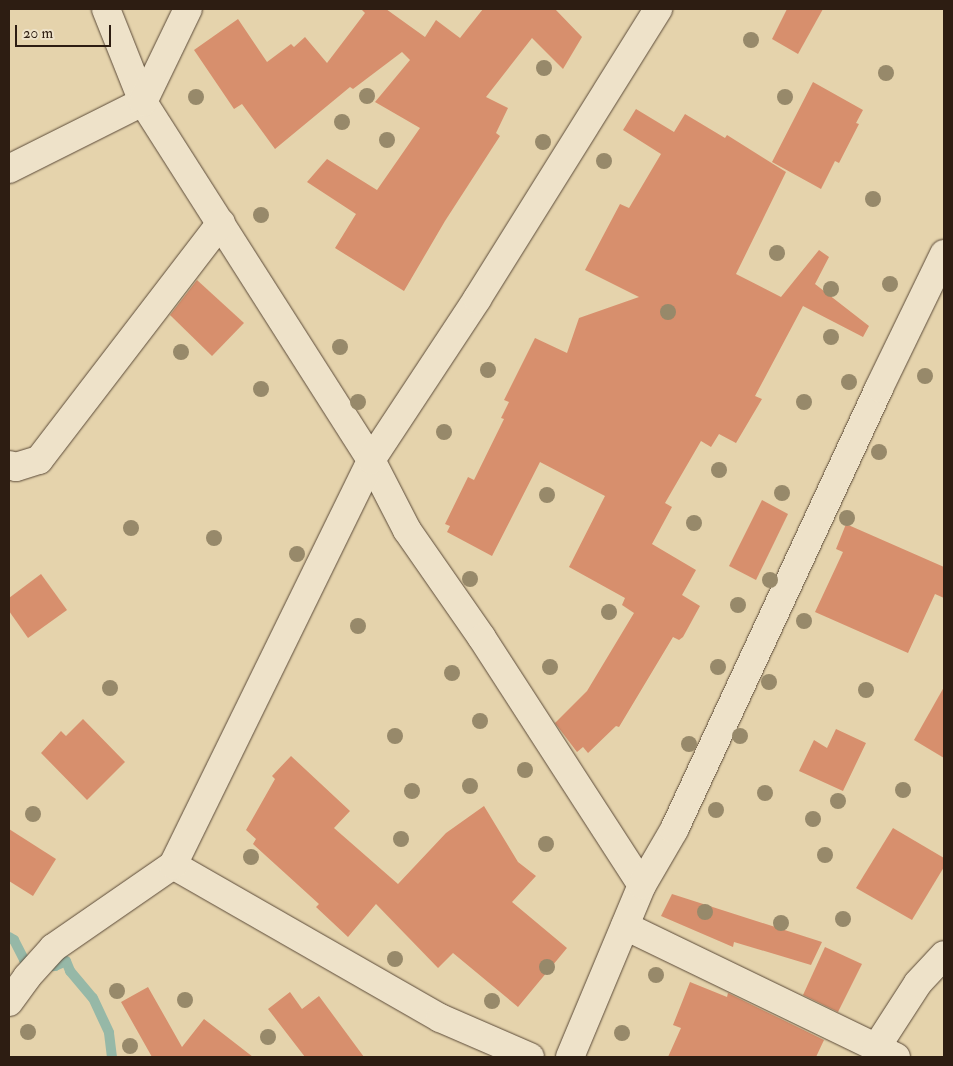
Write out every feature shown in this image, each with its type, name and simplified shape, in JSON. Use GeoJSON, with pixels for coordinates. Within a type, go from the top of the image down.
{"type":"FeatureCollection","features":[{"type":"Feature","properties":{"kind":"street"},"geometry":{"type":"LineString","coordinates":[[106,9],[143,102],[371,460],[407,530],[482,638],[642,885]]}},
{"type":"Feature","properties":{"kind":"street"},"geometry":{"type":"LineString","coordinates":[[9,169],[143,102],[188,9]]}},
{"type":"Feature","properties":{"kind":"street"},"geometry":{"type":"LineString","coordinates":[[9,1002],[27,977],[53,948],[173,865],[371,460],[476,299],[658,9]]}},
{"type":"Feature","properties":{"kind":"street"},"geometry":{"type":"LineString","coordinates":[[9,465],[16,467],[39,460],[221,224]]}},
{"type":"Feature","properties":{"kind":"street"},"geometry":{"type":"LineString","coordinates":[[570,1057],[642,885],[674,830],[879,388],[937,286],[944,254]]}},
{"type":"Feature","properties":{"kind":"street"},"geometry":{"type":"LineString","coordinates":[[173,865],[440,1018],[530,1057]]}},
{"type":"Feature","properties":{"kind":"street"},"geometry":{"type":"LineString","coordinates":[[625,926],[886,1052],[918,983],[944,955]]}},
{"type":"Feature","properties":{"kind":"building"},"geometry":{"type":"Polygon","coordinates":[[[361,9],[386,9],[425,37],[436,20],[460,38],[483,9],[555,9],[582,37],[563,69],[532,38],[486,97],[508,108],[496,133],[500,136],[445,221],[404,291],[335,248],[356,214],[307,182],[327,159],[377,190],[420,128],[375,102],[410,60],[402,52],[353,89],[350,87],[275,149],[242,104],[234,109],[194,50],[238,19],[267,62],[291,44],[294,47],[305,37],[327,63],[365,13],[361,9]]]}},
{"type":"Feature","properties":{"kind":"building"},"geometry":{"type":"Polygon","coordinates":[[[787,9],[823,9],[798,54],[772,39],[787,9]]]}},
{"type":"Feature","properties":{"kind":"building"},"geometry":{"type":"Polygon","coordinates":[[[813,82],[863,110],[856,123],[859,124],[839,163],[835,161],[821,189],[772,162],[813,82]]]}},
{"type":"Feature","properties":{"kind":"building"},"geometry":{"type":"Polygon","coordinates":[[[636,109],[674,132],[685,114],[725,138],[727,135],[786,172],[736,274],[781,297],[819,250],[829,257],[815,284],[869,326],[863,337],[803,306],[755,396],[762,399],[736,443],[719,434],[711,447],[701,441],[665,503],[672,507],[652,544],[696,570],[682,595],[700,606],[683,637],[679,640],[673,637],[619,727],[616,726],[588,753],[583,747],[577,752],[555,723],[587,691],[634,613],[622,605],[625,598],[569,567],[605,496],[540,462],[492,556],[447,532],[450,526],[445,524],[468,477],[474,480],[504,419],[501,418],[509,402],[504,400],[535,338],[567,353],[579,318],[639,297],[585,270],[620,204],[629,208],[661,154],[623,130],[636,109]]]}},
{"type":"Feature","properties":{"kind":"building"},"geometry":{"type":"Polygon","coordinates":[[[197,280],[244,323],[212,356],[170,315],[197,280]]]}},
{"type":"Feature","properties":{"kind":"building"},"geometry":{"type":"Polygon","coordinates":[[[762,500],[788,514],[756,580],[729,566],[762,500]]]}},
{"type":"Feature","properties":{"kind":"building"},"geometry":{"type":"Polygon","coordinates":[[[846,524],[944,567],[944,598],[935,594],[908,653],[815,612],[843,552],[836,549],[846,524]]]}},
{"type":"Feature","properties":{"kind":"building"},"geometry":{"type":"Polygon","coordinates":[[[41,574],[67,610],[28,638],[9,611],[9,598],[41,574]]]}},
{"type":"Feature","properties":{"kind":"building"},"geometry":{"type":"Polygon","coordinates":[[[944,687],[944,758],[914,740],[944,687]]]}},
{"type":"Feature","properties":{"kind":"building"},"geometry":{"type":"Polygon","coordinates":[[[83,719],[125,762],[87,800],[41,753],[61,731],[66,736],[83,719]]]}},
{"type":"Feature","properties":{"kind":"building"},"geometry":{"type":"Polygon","coordinates":[[[836,729],[866,743],[843,791],[799,771],[814,740],[827,748],[836,729]]]}},
{"type":"Feature","properties":{"kind":"building"},"geometry":{"type":"Polygon","coordinates":[[[291,756],[350,811],[334,828],[398,884],[446,833],[484,806],[518,862],[536,876],[512,902],[567,948],[518,1007],[453,953],[438,968],[376,904],[348,937],[316,907],[319,904],[253,844],[256,839],[246,830],[275,779],[272,776],[291,756]]]}},
{"type":"Feature","properties":{"kind":"building"},"geometry":{"type":"Polygon","coordinates":[[[893,828],[944,858],[944,867],[912,920],[856,888],[893,828]]]}},
{"type":"Feature","properties":{"kind":"building"},"geometry":{"type":"Polygon","coordinates":[[[9,829],[56,859],[33,896],[9,881],[9,829]]]}},
{"type":"Feature","properties":{"kind":"building"},"geometry":{"type":"Polygon","coordinates":[[[672,894],[822,942],[811,965],[734,942],[733,947],[661,916],[672,894]]]}},
{"type":"Feature","properties":{"kind":"building"},"geometry":{"type":"Polygon","coordinates":[[[825,947],[862,964],[838,1012],[803,995],[825,947]]]}},
{"type":"Feature","properties":{"kind":"building"},"geometry":{"type":"Polygon","coordinates":[[[690,982],[727,997],[728,993],[824,1040],[816,1057],[668,1057],[681,1028],[673,1025],[690,982]]]}},
{"type":"Feature","properties":{"kind":"building"},"geometry":{"type":"Polygon","coordinates":[[[148,987],[182,1047],[204,1019],[253,1057],[152,1057],[121,1002],[148,987]]]}},
{"type":"Feature","properties":{"kind":"building"},"geometry":{"type":"Polygon","coordinates":[[[290,992],[302,1009],[319,996],[364,1057],[305,1057],[268,1009],[290,992]]]}},
{"type":"Feature","properties":{"kind":"waterway"},"geometry":{"type":"LineString","coordinates":[[9,937],[14,940],[24,960],[37,967],[55,966],[66,961],[70,971],[93,998],[109,1033],[112,1057]]}}]}
